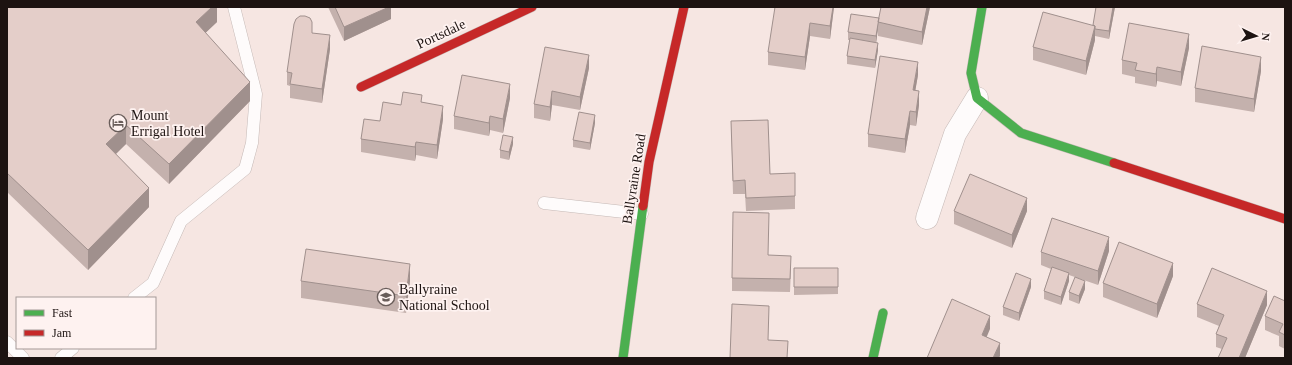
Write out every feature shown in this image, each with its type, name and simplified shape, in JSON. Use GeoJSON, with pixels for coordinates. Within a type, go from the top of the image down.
{"type":"FeatureCollection","features":[{"type":"Feature","properties":{"kind":"street","name":"Portsdale"},"geometry":{"type":"LineString","coordinates":[[361,87],[532,7]]}},
{"type":"Feature","properties":{"kind":"street","name":"Ballyraine Road"},"geometry":{"type":"LineString","coordinates":[[623,358],[649,162],[684,7]]}},
{"type":"Feature","properties":{"kind":"street"},"geometry":{"type":"LineString","coordinates":[[982,7],[971,73],[977,98],[1021,133],[1285,219]]}},
{"type":"Feature","properties":{"kind":"street"},"geometry":{"type":"LineString","coordinates":[[927,218],[955,134],[977,98]]}},
{"type":"Feature","properties":{"kind":"street"},"geometry":{"type":"LineString","coordinates":[[873,358],[883,313]]}},
{"type":"Feature","properties":{"kind":"lane"},"geometry":{"type":"LineString","coordinates":[[135,297],[153,282],[181,221],[245,169],[252,143],[256,94],[234,7]]}},
{"type":"Feature","properties":{"kind":"lane"},"geometry":{"type":"LineString","coordinates":[[544,203],[642,214]]}},
{"type":"Feature","properties":{"kind":"lane"},"geometry":{"type":"LineString","coordinates":[[7,342],[23,358]]}},
{"type":"Feature","properties":{"kind":"lane"},"geometry":{"type":"LineString","coordinates":[[60,358],[72,349]]}},
{"type":"Feature","properties":{"kind":"building","name":"Mount Errigal Hotel"},"geometry":{"type":"Polygon","coordinates":[[[7,7],[212,7],[196,22],[250,82],[169,164],[126,125],[106,144],[149,188],[88,250],[7,173],[7,7]]]}},
{"type":"Feature","properties":{"kind":"building"},"geometry":{"type":"Polygon","coordinates":[[[335,7],[389,7],[344,27],[335,7]]]}},
{"type":"Feature","properties":{"kind":"building"},"geometry":{"type":"Polygon","coordinates":[[[775,7],[833,7],[830,26],[810,23],[805,57],[768,52],[775,7]]]}},
{"type":"Feature","properties":{"kind":"building"},"geometry":{"type":"Polygon","coordinates":[[[881,7],[927,7],[922,32],[878,22],[881,7]]]}},
{"type":"Feature","properties":{"kind":"building"},"geometry":{"type":"Polygon","coordinates":[[[1096,7],[1113,7],[1109,31],[1095,29],[1095,26],[1093,25],[1096,7]]]}},
{"type":"Feature","properties":{"kind":"building"},"geometry":{"type":"Polygon","coordinates":[[[1043,12],[1095,26],[1086,61],[1033,47],[1043,12]]]}},
{"type":"Feature","properties":{"kind":"building"},"geometry":{"type":"Polygon","coordinates":[[[851,14],[879,18],[876,36],[848,32],[851,14]]]}},
{"type":"Feature","properties":{"kind":"building"},"geometry":{"type":"Polygon","coordinates":[[[300,16],[310,18],[312,22],[312,33],[330,35],[322,89],[290,84],[292,73],[287,72],[294,24],[296,19],[300,16]]]}},
{"type":"Feature","properties":{"kind":"building"},"geometry":{"type":"Polygon","coordinates":[[[1129,23],[1189,34],[1181,72],[1157,67],[1156,74],[1135,70],[1137,63],[1122,60],[1129,23]]]}},
{"type":"Feature","properties":{"kind":"building"},"geometry":{"type":"Polygon","coordinates":[[[850,38],[878,43],[875,60],[847,56],[850,38]]]}},
{"type":"Feature","properties":{"kind":"building"},"geometry":{"type":"Polygon","coordinates":[[[1202,46],[1261,57],[1254,99],[1195,88],[1202,46]]]}},
{"type":"Feature","properties":{"kind":"building"},"geometry":{"type":"Polygon","coordinates":[[[545,47],[589,55],[580,97],[552,91],[550,107],[534,104],[545,47]]]}},
{"type":"Feature","properties":{"kind":"building"},"geometry":{"type":"Polygon","coordinates":[[[880,56],[918,62],[913,90],[919,91],[916,112],[910,111],[905,139],[868,134],[880,56]]]}},
{"type":"Feature","properties":{"kind":"building"},"geometry":{"type":"Polygon","coordinates":[[[462,75],[510,84],[503,119],[490,116],[489,123],[454,116],[462,75]]]}},
{"type":"Feature","properties":{"kind":"building"},"geometry":{"type":"Polygon","coordinates":[[[403,92],[422,95],[421,102],[443,106],[437,145],[416,142],[415,147],[361,139],[364,119],[380,121],[383,102],[401,105],[403,92]]]}},
{"type":"Feature","properties":{"kind":"building"},"geometry":{"type":"Polygon","coordinates":[[[579,112],[595,115],[590,143],[573,140],[579,112]]]}},
{"type":"Feature","properties":{"kind":"building"},"geometry":{"type":"Polygon","coordinates":[[[768,120],[770,174],[795,173],[795,196],[746,198],[745,180],[733,181],[731,121],[768,120]]]}},
{"type":"Feature","properties":{"kind":"building"},"geometry":{"type":"Polygon","coordinates":[[[503,135],[513,137],[509,152],[500,150],[503,135]]]}},
{"type":"Feature","properties":{"kind":"building"},"geometry":{"type":"Polygon","coordinates":[[[970,174],[1027,198],[1012,235],[954,211],[970,174]]]}},
{"type":"Feature","properties":{"kind":"building"},"geometry":{"type":"Polygon","coordinates":[[[733,212],[769,213],[768,255],[791,256],[790,279],[732,278],[733,212]]]}},
{"type":"Feature","properties":{"kind":"building"},"geometry":{"type":"Polygon","coordinates":[[[1052,218],[1109,237],[1098,271],[1041,252],[1052,218]]]}},
{"type":"Feature","properties":{"kind":"building"},"geometry":{"type":"Polygon","coordinates":[[[1119,242],[1173,263],[1157,304],[1103,283],[1119,242]]]}},
{"type":"Feature","properties":{"kind":"building"},"geometry":{"type":"Polygon","coordinates":[[[306,249],[410,264],[406,296],[301,281],[306,249]]]}},
{"type":"Feature","properties":{"kind":"building"},"geometry":{"type":"Polygon","coordinates":[[[1052,267],[1069,273],[1061,297],[1044,291],[1052,267]]]}},
{"type":"Feature","properties":{"kind":"building"},"geometry":{"type":"Polygon","coordinates":[[[794,268],[838,268],[838,287],[794,287],[794,268]]]}},
{"type":"Feature","properties":{"kind":"building"},"geometry":{"type":"Polygon","coordinates":[[[1212,268],[1267,291],[1239,358],[1218,358],[1227,338],[1216,334],[1224,315],[1197,304],[1212,268]]]}},
{"type":"Feature","properties":{"kind":"building"},"geometry":{"type":"Polygon","coordinates":[[[1016,273],[1031,279],[1019,313],[1003,307],[1016,273]]]}},
{"type":"Feature","properties":{"kind":"building"},"geometry":{"type":"Polygon","coordinates":[[[1075,277],[1085,281],[1079,296],[1069,292],[1075,277]]]}},
{"type":"Feature","properties":{"kind":"building"},"geometry":{"type":"Polygon","coordinates":[[[1274,296],[1285,301],[1285,335],[1279,332],[1283,324],[1265,316],[1274,296]]]}},
{"type":"Feature","properties":{"kind":"building"},"geometry":{"type":"Polygon","coordinates":[[[952,299],[990,316],[982,335],[1000,343],[993,358],[927,358],[952,299]]]}},
{"type":"Feature","properties":{"kind":"building"},"geometry":{"type":"Polygon","coordinates":[[[732,304],[769,306],[768,340],[788,341],[787,358],[730,358],[732,304]]]}},
{"type":"Feature","properties":{"kind":"traffic: fast"},"geometry":{"type":"LineString","coordinates":[[982,7],[971,73],[977,98],[1021,133],[1114,163]]}},
{"type":"Feature","properties":{"kind":"traffic: fast"},"geometry":{"type":"LineString","coordinates":[[623,358],[643,206]]}},
{"type":"Feature","properties":{"kind":"traffic: fast"},"geometry":{"type":"LineString","coordinates":[[873,358],[883,313]]}},
{"type":"Feature","properties":{"kind":"traffic: jam"},"geometry":{"type":"LineString","coordinates":[[361,87],[532,7]]}},
{"type":"Feature","properties":{"kind":"traffic: jam"},"geometry":{"type":"LineString","coordinates":[[643,206],[649,162],[684,7]]}},
{"type":"Feature","properties":{"kind":"traffic: jam"},"geometry":{"type":"LineString","coordinates":[[1114,163],[1285,219]]}},
{"type":"Feature","properties":{"kind":"place","name":"Mount Errigal Hotel"},"geometry":{"type":"Point","coordinates":[118,123]}},
{"type":"Feature","properties":{"kind":"place","name":"Ballyraine National School"},"geometry":{"type":"Point","coordinates":[386,297]}}]}
